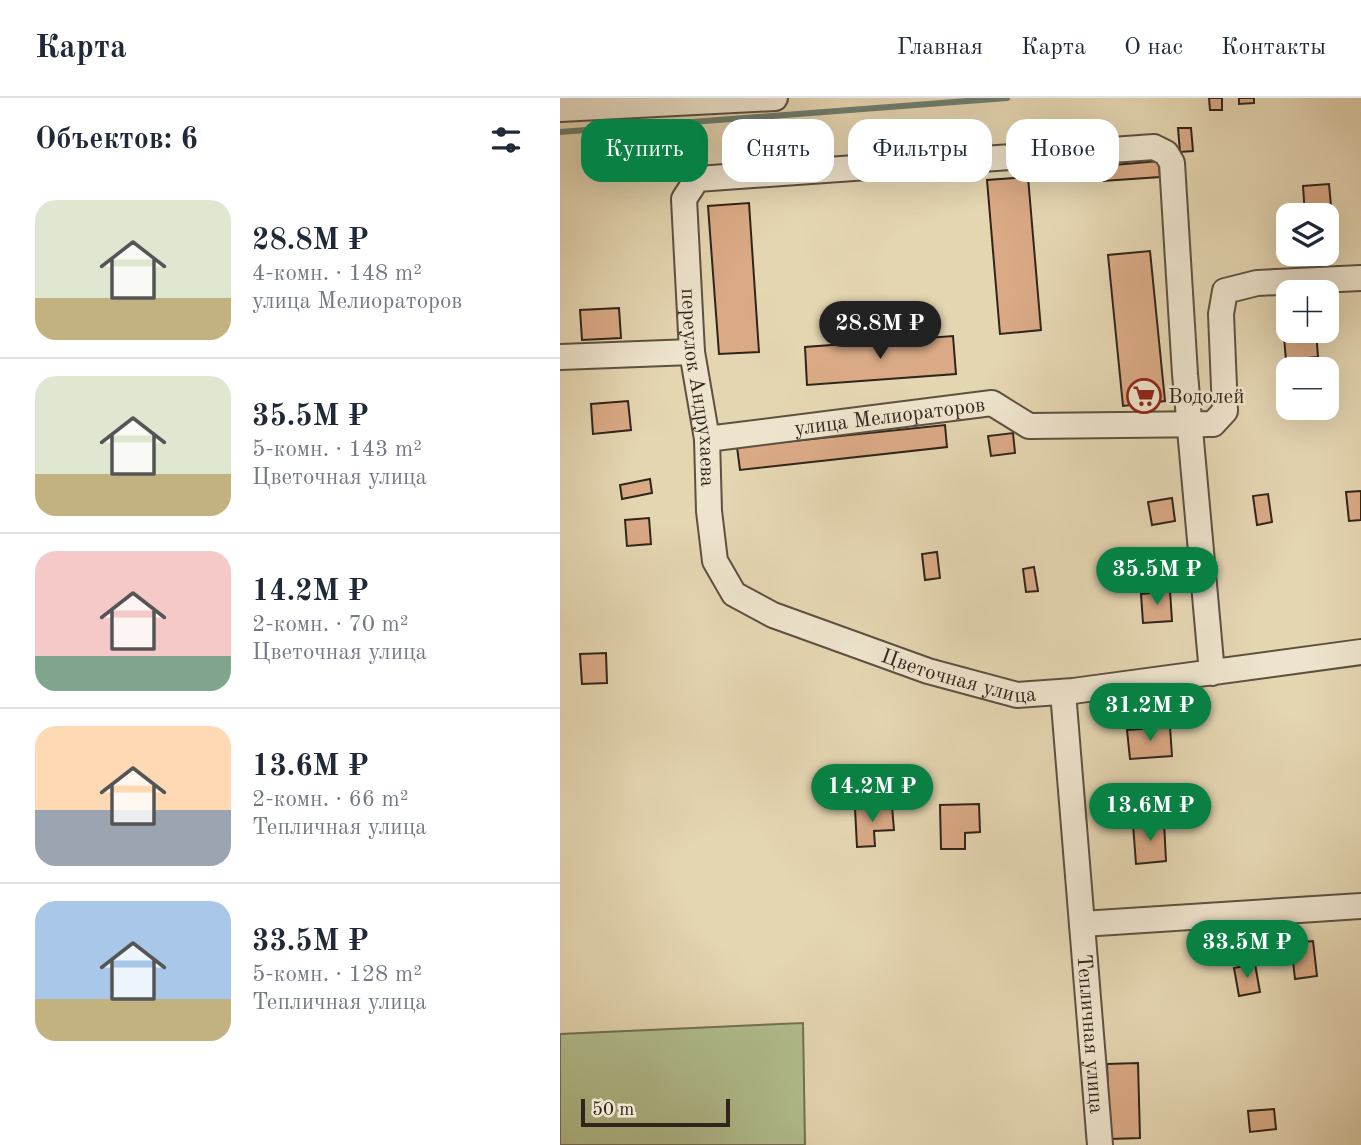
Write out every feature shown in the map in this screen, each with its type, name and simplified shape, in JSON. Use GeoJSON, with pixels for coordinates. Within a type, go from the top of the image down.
{"type":"FeatureCollection","features":[{"type":"Feature","properties":{"kind":"street"},"geometry":{"type":"LineString","coordinates":[[560,109],[775,98]]}},
{"type":"Feature","properties":{"kind":"street","name":"переулок Андрухаева"},"geometry":{"type":"LineString","coordinates":[[734,594],[715,561],[709,511],[707,439],[692,352],[684,200],[697,179],[1154,147],[1166,153],[1172,163],[1190,426]]}},
{"type":"Feature","properties":{"kind":"street","name":"улица Мелиораторов"},"geometry":{"type":"LineString","coordinates":[[707,439],[992,403],[1029,426],[1213,424],[1224,411],[1221,314],[1224,291],[1257,283],[1361,278]]}},
{"type":"Feature","properties":{"kind":"street"},"geometry":{"type":"LineString","coordinates":[[560,357],[692,352]]}},
{"type":"Feature","properties":{"kind":"street"},"geometry":{"type":"LineString","coordinates":[[1190,426],[1212,673]]}},
{"type":"Feature","properties":{"kind":"street","name":"Цветочная улица"},"geometry":{"type":"LineString","coordinates":[[734,594],[773,615],[928,671],[1017,695],[1063,692],[1361,652]]}},
{"type":"Feature","properties":{"kind":"street","name":"Тепличная улица"},"geometry":{"type":"LineString","coordinates":[[1063,692],[1100,1145]]}},
{"type":"Feature","properties":{"kind":"street","name":"Тепличная улица"},"geometry":{"type":"LineString","coordinates":[[1082,924],[1361,906]]}},
{"type":"Feature","properties":{"kind":"green space"},"geometry":{"type":"Polygon","coordinates":[[[803,1023],[805,1145],[560,1145],[560,1034],[803,1023]]]}},
{"type":"Feature","properties":{"kind":"building"},"geometry":{"type":"Polygon","coordinates":[[[1209,98],[1222,98],[1222,110],[1210,110],[1209,98]]]}},
{"type":"Feature","properties":{"kind":"building"},"geometry":{"type":"Polygon","coordinates":[[[1239,98],[1254,98],[1254,103],[1239,104],[1239,98]]]}},
{"type":"Feature","properties":{"kind":"building"},"geometry":{"type":"Polygon","coordinates":[[[1178,128],[1191,128],[1193,151],[1180,152],[1178,128]]]}},
{"type":"Feature","properties":{"kind":"building"},"geometry":{"type":"Polygon","coordinates":[[[1159,161],[1160,177],[1119,180],[1119,165],[1159,161]]]}},
{"type":"Feature","properties":{"kind":"building"},"geometry":{"type":"Polygon","coordinates":[[[992,180],[1028,182],[1041,330],[1000,334],[987,182],[992,182],[992,180]]]}},
{"type":"Feature","properties":{"kind":"building"},"geometry":{"type":"Polygon","coordinates":[[[1329,184],[1331,203],[1304,203],[1303,186],[1329,184]]]}},
{"type":"Feature","properties":{"kind":"building"},"geometry":{"type":"Polygon","coordinates":[[[749,203],[759,352],[719,354],[708,206],[749,203]]]}},
{"type":"Feature","properties":{"kind":"building"},"geometry":{"type":"Polygon","coordinates":[[[1150,251],[1165,401],[1123,406],[1108,255],[1150,251]]]}},
{"type":"Feature","properties":{"kind":"building"},"geometry":{"type":"Polygon","coordinates":[[[619,308],[621,338],[582,340],[580,310],[619,308]]]}},
{"type":"Feature","properties":{"kind":"building"},"geometry":{"type":"Polygon","coordinates":[[[953,336],[956,374],[807,385],[805,347],[953,336]]]}},
{"type":"Feature","properties":{"kind":"building"},"geometry":{"type":"Polygon","coordinates":[[[1284,343],[1317,343],[1318,357],[1286,357],[1284,343]]]}},
{"type":"Feature","properties":{"kind":"building"},"geometry":{"type":"Polygon","coordinates":[[[628,401],[631,430],[593,434],[591,404],[628,401]]]}},
{"type":"Feature","properties":{"kind":"building"},"geometry":{"type":"Polygon","coordinates":[[[945,425],[947,447],[740,470],[737,447],[945,425]]]}},
{"type":"Feature","properties":{"kind":"building"},"geometry":{"type":"Polygon","coordinates":[[[1013,433],[1015,453],[991,456],[988,436],[1013,433]]]}},
{"type":"Feature","properties":{"kind":"building"},"geometry":{"type":"Polygon","coordinates":[[[650,479],[652,493],[622,499],[620,485],[650,479]]]}},
{"type":"Feature","properties":{"kind":"building"},"geometry":{"type":"Polygon","coordinates":[[[1361,491],[1361,520],[1349,521],[1346,492],[1361,491]]]}},
{"type":"Feature","properties":{"kind":"building"},"geometry":{"type":"Polygon","coordinates":[[[1268,494],[1272,522],[1257,525],[1253,496],[1268,494]]]}},
{"type":"Feature","properties":{"kind":"building"},"geometry":{"type":"Polygon","coordinates":[[[1172,498],[1175,521],[1152,525],[1148,502],[1172,498]]]}},
{"type":"Feature","properties":{"kind":"building"},"geometry":{"type":"Polygon","coordinates":[[[649,518],[651,544],[627,546],[625,520],[649,518]]]}},
{"type":"Feature","properties":{"kind":"building"},"geometry":{"type":"Polygon","coordinates":[[[937,552],[940,578],[925,580],[922,554],[937,552]]]}},
{"type":"Feature","properties":{"kind":"building"},"geometry":{"type":"Polygon","coordinates":[[[1034,567],[1038,591],[1026,592],[1023,569],[1034,567]]]}},
{"type":"Feature","properties":{"kind":"building"},"geometry":{"type":"Polygon","coordinates":[[[1170,591],[1172,621],[1143,623],[1141,594],[1170,591]]]}},
{"type":"Feature","properties":{"kind":"building"},"geometry":{"type":"Polygon","coordinates":[[[606,653],[607,683],[582,684],[580,654],[606,653]]]}},
{"type":"Feature","properties":{"kind":"building"},"geometry":{"type":"Polygon","coordinates":[[[1170,727],[1172,756],[1130,759],[1127,730],[1170,727]]]}},
{"type":"Feature","properties":{"kind":"building"},"geometry":{"type":"Polygon","coordinates":[[[1151,785],[1151,797],[1119,798],[1119,787],[1151,785]]]}},
{"type":"Feature","properties":{"kind":"building"},"geometry":{"type":"Polygon","coordinates":[[[979,804],[980,832],[965,833],[965,849],[941,849],[940,805],[979,804]]]}},
{"type":"Feature","properties":{"kind":"building"},"geometry":{"type":"Polygon","coordinates":[[[892,806],[894,830],[874,831],[875,846],[857,847],[855,808],[892,806]]]}},
{"type":"Feature","properties":{"kind":"building"},"geometry":{"type":"Polygon","coordinates":[[[1164,822],[1166,861],[1136,864],[1133,824],[1164,822]]]}},
{"type":"Feature","properties":{"kind":"building"},"geometry":{"type":"Polygon","coordinates":[[[1313,941],[1317,976],[1295,979],[1291,943],[1313,941]]]}},
{"type":"Feature","properties":{"kind":"building"},"geometry":{"type":"Polygon","coordinates":[[[1255,964],[1260,992],[1239,996],[1234,968],[1255,964]]]}},
{"type":"Feature","properties":{"kind":"building"},"geometry":{"type":"Polygon","coordinates":[[[1138,1063],[1140,1138],[1110,1139],[1107,1064],[1138,1063]]]}},
{"type":"Feature","properties":{"kind":"building"},"geometry":{"type":"Polygon","coordinates":[[[1274,1109],[1276,1129],[1250,1132],[1248,1111],[1274,1109]]]}},
{"type":"Feature","properties":{"kind":"waterway"},"geometry":{"type":"LineString","coordinates":[[560,132],[1007,98]]}},
{"type":"Feature","properties":{"kind":"place","name":"Водолей"},"geometry":{"type":"Point","coordinates":[1144,396]}}]}
